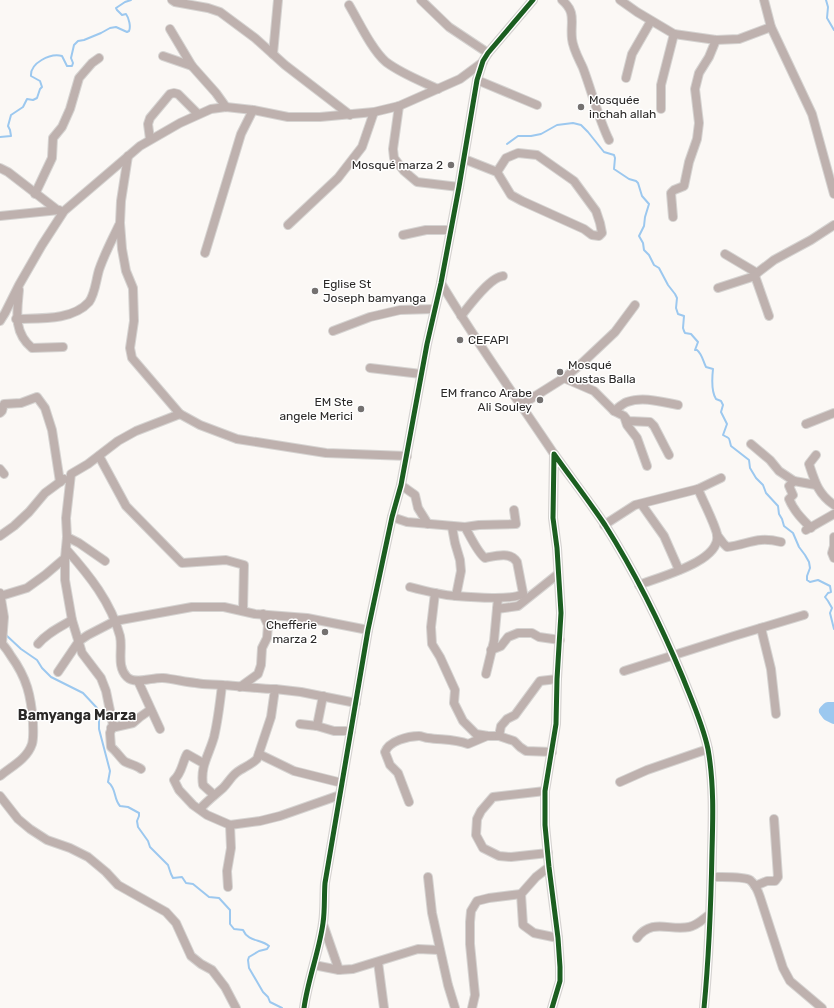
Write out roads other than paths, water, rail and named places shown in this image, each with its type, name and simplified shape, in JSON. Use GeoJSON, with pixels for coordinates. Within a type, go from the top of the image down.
{"type":"FeatureCollection","features":[{"type":"Feature","properties":{"kind":"street"},"geometry":{"type":"LineString","coordinates":[[172,0],[175,2],[208,8],[220,12],[255,38],[285,65],[350,115]]}},
{"type":"Feature","properties":{"kind":"street"},"geometry":{"type":"LineString","coordinates":[[273,54],[278,0]]}},
{"type":"Feature","properties":{"kind":"street"},"geometry":{"type":"LineString","coordinates":[[421,0],[449,27],[488,53]]}},
{"type":"Feature","properties":{"kind":"street"},"geometry":{"type":"LineString","coordinates":[[304,1008],[323,923],[325,883],[368,630],[392,517],[401,486],[407,456],[421,374],[451,230],[477,80],[483,61],[488,53],[533,0]]}},
{"type":"Feature","properties":{"kind":"street"},"geometry":{"type":"LineString","coordinates":[[562,0],[570,8],[572,16],[573,46],[609,140]]}},
{"type":"Feature","properties":{"kind":"street"},"geometry":{"type":"LineString","coordinates":[[620,0],[651,21],[674,34],[716,40],[739,39],[771,27]]}},
{"type":"Feature","properties":{"kind":"street"},"geometry":{"type":"LineString","coordinates":[[764,0],[771,27],[812,114],[832,177],[834,194]]}},
{"type":"Feature","properties":{"kind":"street"},"geometry":{"type":"LineString","coordinates":[[349,5],[376,51],[385,61],[401,72],[438,89]]}},
{"type":"Feature","properties":{"kind":"street"},"geometry":{"type":"LineString","coordinates":[[626,78],[632,54],[651,21]]}},
{"type":"Feature","properties":{"kind":"street"},"geometry":{"type":"LineString","coordinates":[[170,29],[192,66],[216,93],[226,107]]}},
{"type":"Feature","properties":{"kind":"street"},"geometry":{"type":"LineString","coordinates":[[662,109],[661,85],[674,34]]}},
{"type":"Feature","properties":{"kind":"street"},"geometry":{"type":"LineString","coordinates":[[673,217],[671,193],[674,190],[684,186],[689,162],[697,139],[699,124],[695,89],[699,73],[710,57],[716,40]]}},
{"type":"Feature","properties":{"kind":"street"},"geometry":{"type":"LineString","coordinates":[[163,56],[192,66]]}},
{"type":"Feature","properties":{"kind":"street"},"geometry":{"type":"LineString","coordinates":[[35,194],[52,158],[54,138],[62,127],[70,109],[79,78],[92,63],[99,58]]}},
{"type":"Feature","properties":{"kind":"street"},"geometry":{"type":"LineString","coordinates":[[0,321],[60,210],[150,139],[198,114],[211,109],[226,107],[288,117],[320,117],[374,112],[399,106],[460,79],[483,61]]}},
{"type":"Feature","properties":{"kind":"street"},"geometry":{"type":"LineString","coordinates":[[477,80],[537,104]]}},
{"type":"Feature","properties":{"kind":"street"},"geometry":{"type":"LineString","coordinates":[[150,139],[148,124],[150,118],[170,94],[174,92],[178,94],[198,114]]}},
{"type":"Feature","properties":{"kind":"street"},"geometry":{"type":"LineString","coordinates":[[399,106],[393,149],[394,158],[417,182],[459,187]]}},
{"type":"Feature","properties":{"kind":"street"},"geometry":{"type":"LineString","coordinates":[[205,253],[241,134],[252,110]]}},
{"type":"Feature","properties":{"kind":"street"},"geometry":{"type":"LineString","coordinates":[[288,225],[338,178],[362,147],[374,112]]}},
{"type":"Feature","properties":{"kind":"street"},"geometry":{"type":"LineString","coordinates":[[464,158],[497,172],[511,195],[522,201],[584,229],[592,235],[599,236],[602,233],[596,211],[574,181],[537,155],[518,153],[506,158],[497,172]]}},
{"type":"Feature","properties":{"kind":"street"},"geometry":{"type":"LineString","coordinates":[[128,156],[121,200],[120,223],[122,249],[126,271],[133,288],[134,321],[130,348],[132,358],[180,414],[200,425],[237,439],[326,453],[407,456]]}},
{"type":"Feature","properties":{"kind":"street"},"geometry":{"type":"LineString","coordinates":[[0,168],[8,172],[35,194],[60,210]]}},
{"type":"Feature","properties":{"kind":"street"},"geometry":{"type":"LineString","coordinates":[[0,216],[60,210]]}},
{"type":"Feature","properties":{"kind":"street"},"geometry":{"type":"LineString","coordinates":[[16,319],[60,316],[76,312],[89,302],[100,269],[120,223]]}},
{"type":"Feature","properties":{"kind":"street"},"geometry":{"type":"LineString","coordinates":[[718,288],[756,275],[774,260],[811,240],[834,225]]}},
{"type":"Feature","properties":{"kind":"street"},"geometry":{"type":"LineString","coordinates":[[403,234],[426,230],[451,230]]}},
{"type":"Feature","properties":{"kind":"street"},"geometry":{"type":"LineString","coordinates":[[725,254],[756,275],[769,316]]}},
{"type":"Feature","properties":{"kind":"street"},"geometry":{"type":"LineString","coordinates":[[461,316],[488,285],[499,276],[503,276]]}},
{"type":"Feature","properties":{"kind":"street"},"geometry":{"type":"LineString","coordinates":[[441,282],[461,316],[502,378],[604,525],[639,584],[674,655],[702,727],[708,749],[713,803],[710,945],[704,1008]]}},
{"type":"Feature","properties":{"kind":"street"},"geometry":{"type":"LineString","coordinates":[[19,285],[16,319],[25,342],[32,348],[63,347]]}},
{"type":"Feature","properties":{"kind":"street"},"geometry":{"type":"LineString","coordinates":[[521,405],[564,378],[580,365],[615,332],[635,305]]}},
{"type":"Feature","properties":{"kind":"street"},"geometry":{"type":"LineString","coordinates":[[333,331],[377,315],[400,310],[434,309]]}},
{"type":"Feature","properties":{"kind":"street"},"geometry":{"type":"LineString","coordinates":[[370,368],[421,374]]}},
{"type":"Feature","properties":{"kind":"street"},"geometry":{"type":"LineString","coordinates":[[564,378],[594,391],[614,411],[624,416],[628,421],[650,422],[654,426],[669,455]]}},
{"type":"Feature","properties":{"kind":"street"},"geometry":{"type":"LineString","coordinates":[[0,413],[4,404],[21,403],[37,397],[45,408],[52,430],[60,482]]}},
{"type":"Feature","properties":{"kind":"street"},"geometry":{"type":"LineString","coordinates":[[614,411],[626,402],[636,400],[647,399],[678,405]]}},
{"type":"Feature","properties":{"kind":"street"},"geometry":{"type":"LineString","coordinates":[[806,424],[834,413]]}},
{"type":"Feature","properties":{"kind":"street"},"geometry":{"type":"LineString","coordinates":[[0,536],[14,526],[29,512],[45,493],[71,474],[100,456],[118,441],[136,431],[180,414]]}},
{"type":"Feature","properties":{"kind":"street"},"geometry":{"type":"LineString","coordinates":[[624,416],[627,425],[637,438],[647,466]]}},
{"type":"Feature","properties":{"kind":"street"},"geometry":{"type":"LineString","coordinates":[[751,444],[770,460],[779,471],[794,481],[816,485]]}},
{"type":"Feature","properties":{"kind":"street"},"geometry":{"type":"LineString","coordinates":[[552,1008],[560,981],[558,938],[545,825],[545,791],[556,724],[561,613],[557,548],[553,518],[554,454]]}},
{"type":"Feature","properties":{"kind":"street"},"geometry":{"type":"LineString","coordinates":[[816,455],[809,464],[816,485],[825,499],[834,505]]}},
{"type":"Feature","properties":{"kind":"street"},"geometry":{"type":"LineString","coordinates":[[100,456],[126,506],[182,563],[226,560],[244,566],[242,596],[243,611]]}},
{"type":"Feature","properties":{"kind":"street"},"geometry":{"type":"LineString","coordinates":[[71,474],[66,518],[66,580],[72,620],[82,653],[101,678],[106,691],[112,725],[110,733],[111,747],[125,762],[135,765],[141,769]]}},
{"type":"Feature","properties":{"kind":"street"},"geometry":{"type":"LineString","coordinates":[[604,525],[635,505],[642,505],[698,489],[721,478]]}},
{"type":"Feature","properties":{"kind":"street"},"geometry":{"type":"LineString","coordinates":[[794,481],[789,486],[793,495],[789,499],[792,507],[808,529],[834,514]]}},
{"type":"Feature","properties":{"kind":"street"},"geometry":{"type":"LineString","coordinates":[[401,486],[415,495],[418,508],[428,524]]}},
{"type":"Feature","properties":{"kind":"street"},"geometry":{"type":"LineString","coordinates":[[698,489],[717,535],[727,547],[756,540],[772,540],[780,542]]}},
{"type":"Feature","properties":{"kind":"street"},"geometry":{"type":"LineString","coordinates":[[642,505],[664,536],[679,570]]}},
{"type":"Feature","properties":{"kind":"street"},"geometry":{"type":"LineString","coordinates":[[392,517],[407,522],[465,527],[478,525],[516,524],[514,510]]}},
{"type":"Feature","properties":{"kind":"street"},"geometry":{"type":"LineString","coordinates":[[452,527],[460,560],[461,571],[456,596]]}},
{"type":"Feature","properties":{"kind":"street"},"geometry":{"type":"LineString","coordinates":[[410,587],[456,596],[498,598],[520,596],[523,594],[524,590],[518,562],[515,558],[509,555],[485,558],[480,554],[477,546],[465,527]]}},
{"type":"Feature","properties":{"kind":"street"},"geometry":{"type":"LineString","coordinates":[[639,584],[701,561],[710,553],[715,544],[717,535]]}},
{"type":"Feature","properties":{"kind":"street"},"geometry":{"type":"LineString","coordinates":[[67,537],[79,543],[105,561]]}},
{"type":"Feature","properties":{"kind":"street"},"geometry":{"type":"LineString","coordinates":[[834,537],[832,553],[834,558]]}},
{"type":"Feature","properties":{"kind":"street"},"geometry":{"type":"LineString","coordinates":[[66,549],[88,573],[109,606],[121,641],[121,666],[127,677],[131,680],[162,678],[196,684],[275,689],[300,692],[356,703]]}},
{"type":"Feature","properties":{"kind":"street"},"geometry":{"type":"LineString","coordinates":[[0,776],[16,765],[26,754],[32,743],[33,731],[32,707],[28,687],[20,668],[2,641],[4,617],[0,595],[27,588],[66,558]]}},
{"type":"Feature","properties":{"kind":"street"},"geometry":{"type":"LineString","coordinates":[[497,609],[518,606],[558,574]]}},
{"type":"Feature","properties":{"kind":"street"},"geometry":{"type":"LineString","coordinates":[[435,593],[431,626],[432,644],[440,657],[455,690],[454,703],[463,722],[476,734],[499,736],[514,741],[526,751],[552,752]]}},
{"type":"Feature","properties":{"kind":"street"},"geometry":{"type":"LineString","coordinates":[[486,674],[494,641],[498,598]]}},
{"type":"Feature","properties":{"kind":"street"},"geometry":{"type":"LineString","coordinates":[[58,672],[79,642],[88,635],[115,621],[192,607],[224,607],[263,614],[307,618],[368,630]]}},
{"type":"Feature","properties":{"kind":"street"},"geometry":{"type":"LineString","coordinates":[[240,686],[258,674],[262,648],[268,632],[268,626],[263,614]]}},
{"type":"Feature","properties":{"kind":"street"},"geometry":{"type":"LineString","coordinates":[[624,671],[804,615]]}},
{"type":"Feature","properties":{"kind":"street"},"geometry":{"type":"LineString","coordinates":[[38,644],[43,637],[51,631],[72,620]]}},
{"type":"Feature","properties":{"kind":"street"},"geometry":{"type":"LineString","coordinates":[[761,628],[771,669],[776,714]]}},
{"type":"Feature","properties":{"kind":"street"},"geometry":{"type":"LineString","coordinates":[[491,650],[501,646],[508,637],[518,632],[532,632],[538,637],[560,640]]}},
{"type":"Feature","properties":{"kind":"street"},"geometry":{"type":"LineString","coordinates":[[499,736],[501,726],[507,718],[515,716],[540,681],[557,679]]}},
{"type":"Feature","properties":{"kind":"street"},"geometry":{"type":"LineString","coordinates":[[138,680],[150,710],[160,728]]}},
{"type":"Feature","properties":{"kind":"street"},"geometry":{"type":"LineString","coordinates":[[214,795],[203,786],[201,778],[204,762],[214,737],[222,685]]}},
{"type":"Feature","properties":{"kind":"street"},"geometry":{"type":"LineString","coordinates":[[200,809],[243,767],[253,762],[259,754],[271,717],[275,689]]}},
{"type":"Feature","properties":{"kind":"street"},"geometry":{"type":"LineString","coordinates":[[317,726],[323,696]]}},
{"type":"Feature","properties":{"kind":"street"},"geometry":{"type":"LineString","coordinates":[[111,728],[134,723],[150,710]]}},
{"type":"Feature","properties":{"kind":"street"},"geometry":{"type":"LineString","coordinates":[[300,724],[317,726],[334,731],[351,731]]}},
{"type":"Feature","properties":{"kind":"street"},"geometry":{"type":"LineString","coordinates":[[409,802],[398,773],[390,765],[385,752],[386,748],[392,743],[407,737],[420,736],[460,741],[468,744],[488,736]]}},
{"type":"Feature","properties":{"kind":"street"},"geometry":{"type":"LineString","coordinates":[[620,782],[647,770],[708,749]]}},
{"type":"Feature","properties":{"kind":"street"},"geometry":{"type":"LineString","coordinates":[[204,762],[187,754],[180,775],[174,780],[179,790],[200,809],[213,818],[230,825],[267,820],[340,795]]}},
{"type":"Feature","properties":{"kind":"street"},"geometry":{"type":"LineString","coordinates":[[259,754],[294,771],[342,783]]}},
{"type":"Feature","properties":{"kind":"street"},"geometry":{"type":"LineString","coordinates":[[545,791],[493,797],[481,811],[478,819],[476,835],[483,848],[499,856],[517,857],[548,852]]}},
{"type":"Feature","properties":{"kind":"street"},"geometry":{"type":"LineString","coordinates":[[0,796],[18,819],[30,829],[48,840],[70,848],[88,857],[106,872],[118,885],[166,912],[176,923],[191,956],[212,970],[225,987],[236,1008]]}},
{"type":"Feature","properties":{"kind":"street"},"geometry":{"type":"LineString","coordinates":[[755,886],[767,881],[775,881],[778,877],[774,819]]}},
{"type":"Feature","properties":{"kind":"street"},"geometry":{"type":"LineString","coordinates":[[228,887],[227,870],[231,848],[230,825]]}},
{"type":"Feature","properties":{"kind":"street"},"geometry":{"type":"LineString","coordinates":[[472,1008],[475,995],[470,944],[471,912],[477,901],[521,894],[536,877],[549,868]]}},
{"type":"Feature","properties":{"kind":"street"},"geometry":{"type":"LineString","coordinates":[[428,877],[432,913],[439,950],[455,1008]]}},
{"type":"Feature","properties":{"kind":"street"},"geometry":{"type":"LineString","coordinates":[[712,877],[744,878],[750,880],[755,886],[760,897],[783,968],[790,981],[822,1008]]}},
{"type":"Feature","properties":{"kind":"street"},"geometry":{"type":"LineString","coordinates":[[521,894],[523,925],[534,933],[558,938]]}},
{"type":"Feature","properties":{"kind":"street"},"geometry":{"type":"LineString","coordinates":[[637,938],[642,932],[650,927],[690,927],[698,924],[710,914]]}},
{"type":"Feature","properties":{"kind":"street"},"geometry":{"type":"LineString","coordinates":[[323,923],[339,970]]}},
{"type":"Feature","properties":{"kind":"street"},"geometry":{"type":"LineString","coordinates":[[314,965],[339,970],[353,969],[418,949],[439,950]]}},
{"type":"Feature","properties":{"kind":"street"},"geometry":{"type":"LineString","coordinates":[[378,962],[384,1008]]}},
{"type":"Feature","properties":{"kind":"waterway"},"geometry":{"type":"LineString","coordinates":[[0,137],[11,136],[8,126],[11,115],[23,107],[27,99],[33,100],[37,98],[42,87],[40,81],[31,76],[37,63],[57,55],[62,56],[67,66],[72,66],[73,63],[71,58],[74,45],[78,41],[84,40],[110,28],[116,27],[127,32],[129,31],[130,25],[126,14],[122,15],[116,8],[131,0]]}},
{"type":"Feature","properties":{"kind":"waterway"},"geometry":{"type":"LineString","coordinates":[[826,0],[828,7],[827,18],[834,30]]}},
{"type":"Feature","properties":{"kind":"waterway"},"geometry":{"type":"LineString","coordinates":[[507,144],[518,136],[541,134],[557,125],[573,123],[581,125],[604,152],[614,155],[614,169],[638,183],[642,196],[649,204],[644,226],[639,236],[643,243],[644,250],[649,255],[654,265],[659,268],[677,298],[676,308],[678,314],[684,316],[683,328],[685,333],[691,334],[698,342],[695,350],[697,350],[700,354],[706,367],[713,369],[713,392],[716,399],[721,401],[723,405],[721,412],[727,424],[723,435],[729,438],[731,446],[749,460],[750,468],[756,478],[763,485],[766,493],[778,506],[779,514],[784,526],[793,533],[799,547],[809,562],[810,568],[807,580],[810,582],[818,580],[830,586],[831,592],[825,597],[832,608],[830,613],[834,629]]}},
{"type":"Feature","properties":{"kind":"waterway"},"geometry":{"type":"LineString","coordinates":[[6,635],[21,649],[37,660],[42,668],[51,677],[83,693],[97,708],[99,716],[99,729],[110,771],[108,782],[113,788],[116,800],[120,806],[128,807],[139,813],[137,821],[138,827],[148,841],[150,847],[168,865],[173,878],[182,877],[186,883],[193,884],[209,897],[219,898],[230,910],[230,924],[234,929],[243,930],[248,937],[269,946],[267,949],[259,951],[249,957],[249,968],[270,1002],[282,1008]]}},
{"type":"Feature","properties":{"kind":"waterway"},"geometry":{"type":"LineString","coordinates":[[834,708],[828,708],[825,711],[828,715],[834,718]]}},
{"type":"Feature","properties":{"kind":"place","name":"Mosquée inchah allah"},"geometry":{"type":"Point","coordinates":[581,107]}},
{"type":"Feature","properties":{"kind":"place","name":"Mosqué marza 2"},"geometry":{"type":"Point","coordinates":[451,165]}},
{"type":"Feature","properties":{"kind":"place","name":"Eglise St Joseph bamyanga"},"geometry":{"type":"Point","coordinates":[315,291]}},
{"type":"Feature","properties":{"kind":"place","name":"CEFAPI"},"geometry":{"type":"Point","coordinates":[460,340]}},
{"type":"Feature","properties":{"kind":"place","name":"Mosqué oustas Balla"},"geometry":{"type":"Point","coordinates":[560,372]}},
{"type":"Feature","properties":{"kind":"place","name":"EM franco Arabe Ali Souley"},"geometry":{"type":"Point","coordinates":[540,400]}},
{"type":"Feature","properties":{"kind":"place","name":"EM Ste angele Merici"},"geometry":{"type":"Point","coordinates":[361,409]}},
{"type":"Feature","properties":{"kind":"place","name":"Chefferie marza 2"},"geometry":{"type":"Point","coordinates":[325,632]}},
{"type":"Feature","properties":{"kind":"district","name":"Bamyanga Marza"},"geometry":{"type":"Point","coordinates":[77,715]}}]}
